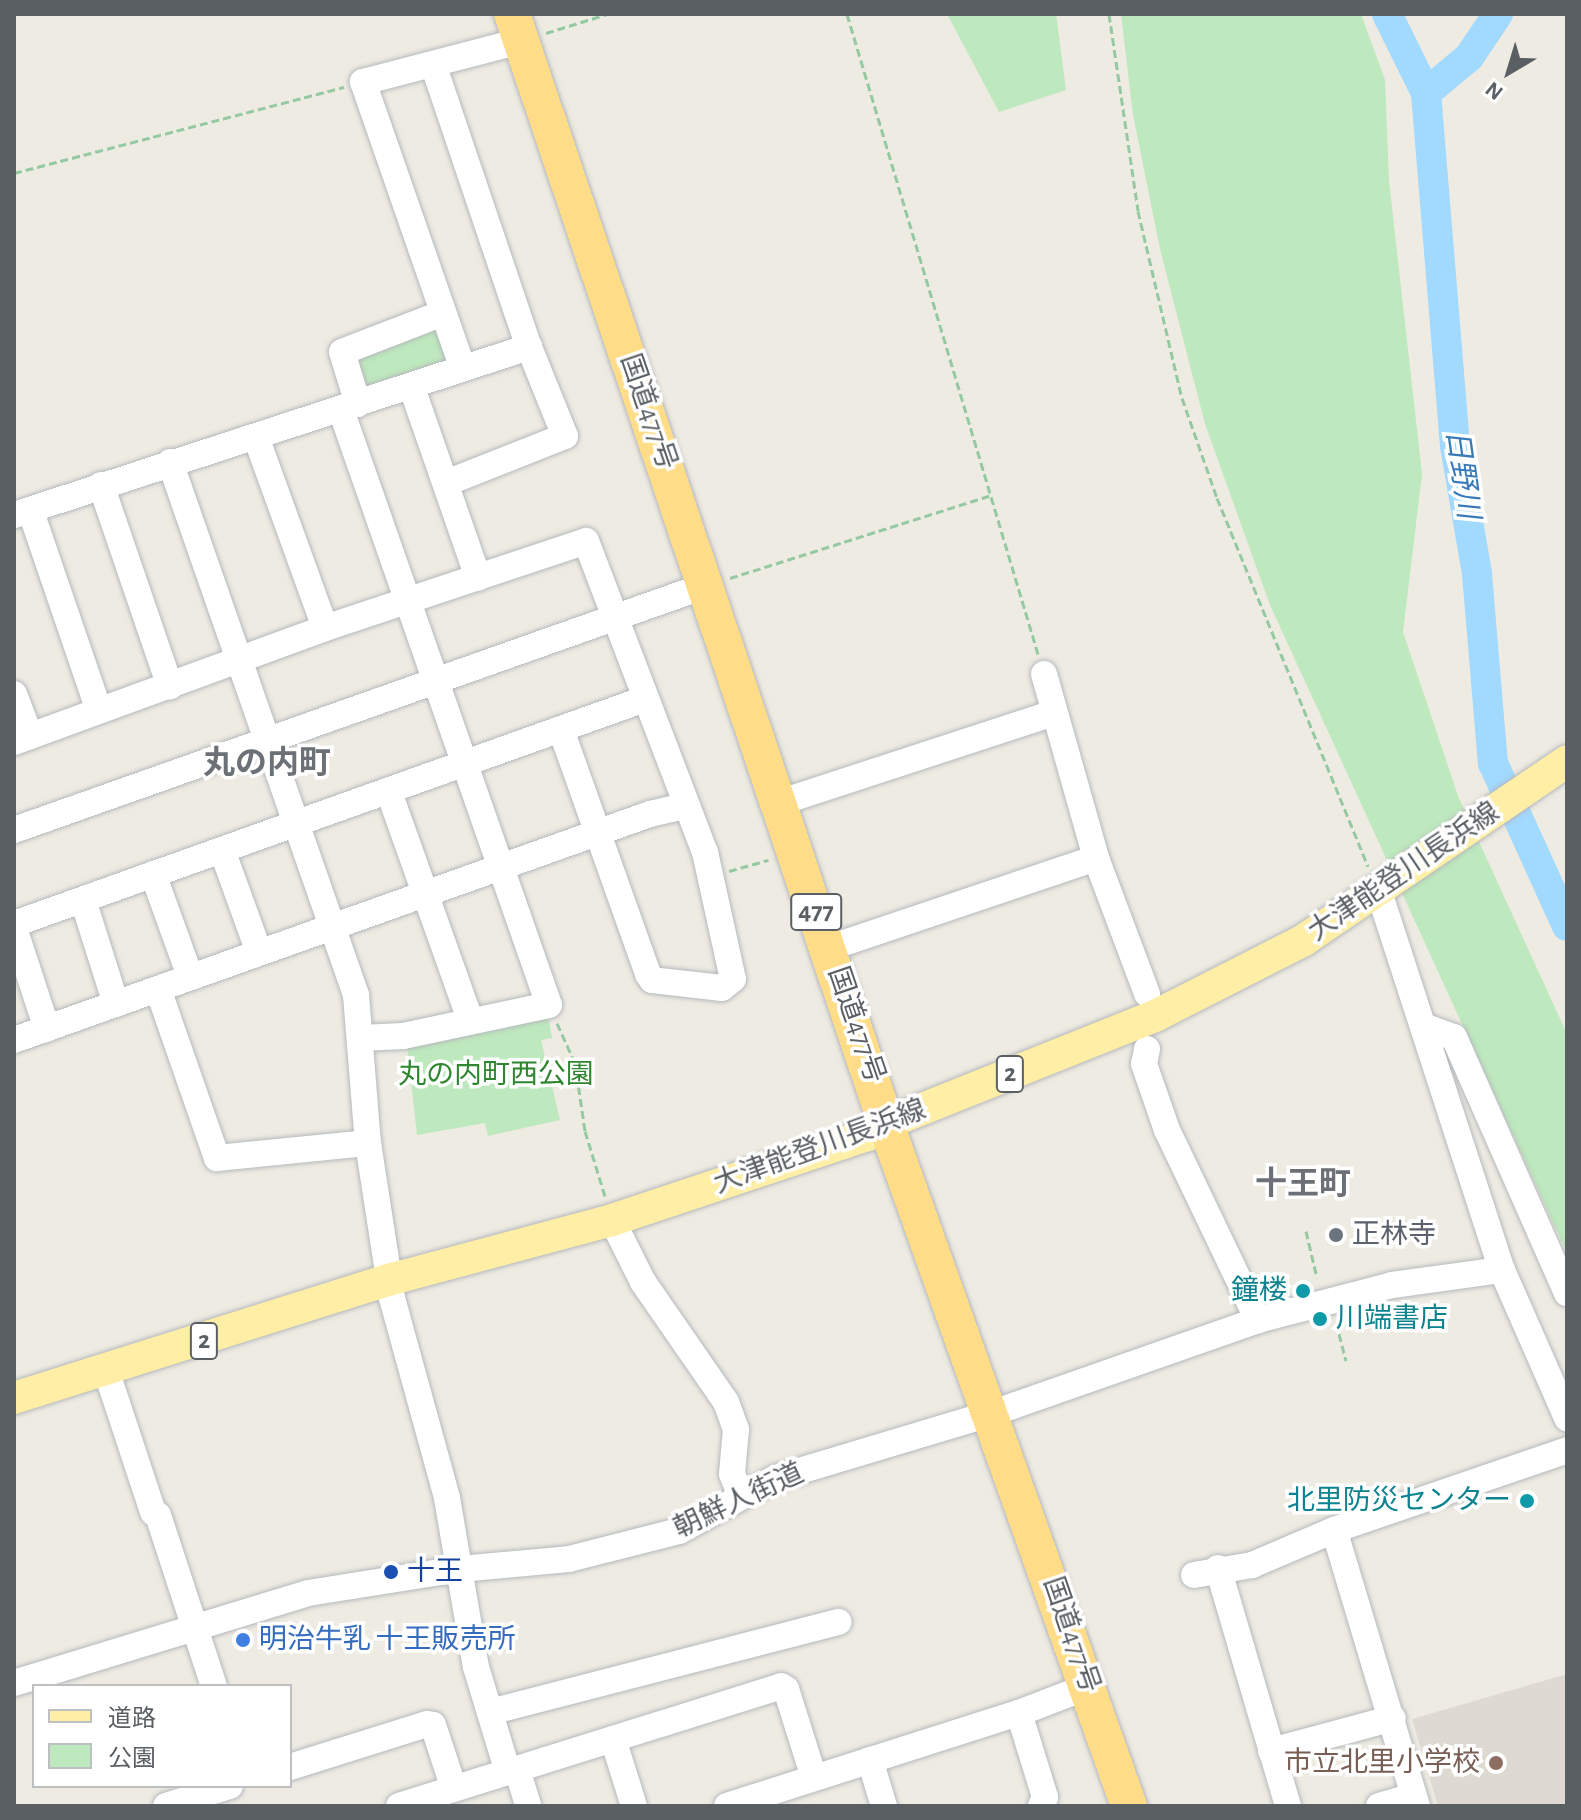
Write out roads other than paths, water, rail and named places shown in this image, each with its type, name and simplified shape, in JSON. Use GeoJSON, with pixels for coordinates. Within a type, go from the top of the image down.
{"type":"FeatureCollection","features":[{"type":"Feature","properties":{"kind":"highway","name":"国道477号"},"geometry":{"type":"LineString","coordinates":[[516,27],[976,1382],[993,1413],[1129,1806]]}},
{"type":"Feature","properties":{"kind":"main road","name":"大津能登川長浜線"},"geometry":{"type":"LineString","coordinates":[[14,1398],[392,1279],[612,1220],[868,1135],[890,1122],[1155,1016],[1304,940],[1384,889],[1567,761]]}},
{"type":"Feature","properties":{"kind":"street"},"geometry":{"type":"LineString","coordinates":[[462,366],[363,82],[434,67],[516,27]]}},
{"type":"Feature","properties":{"kind":"street"},"geometry":{"type":"LineString","coordinates":[[434,67],[529,347],[565,436],[446,483]]}},
{"type":"Feature","properties":{"kind":"street"},"geometry":{"type":"LineString","coordinates":[[360,1038],[403,1036],[549,1005],[409,604],[350,407],[342,352],[443,313]]}},
{"type":"Feature","properties":{"kind":"street"},"geometry":{"type":"LineString","coordinates":[[99,711],[22,514],[170,462],[412,388],[462,366],[529,347]]}},
{"type":"Feature","properties":{"kind":"street"},"geometry":{"type":"LineString","coordinates":[[412,388],[478,578]]}},
{"type":"Feature","properties":{"kind":"street"},"geometry":{"type":"LineString","coordinates":[[256,437],[325,628]]}},
{"type":"Feature","properties":{"kind":"street"},"geometry":{"type":"LineString","coordinates":[[170,462],[298,821],[356,995],[368,1143],[396,1312],[447,1498],[466,1618],[490,1712],[528,1806]]}},
{"type":"Feature","properties":{"kind":"street"},"geometry":{"type":"LineString","coordinates":[[101,485],[170,686]]}},
{"type":"Feature","properties":{"kind":"street"},"geometry":{"type":"LineString","coordinates":[[14,694],[22,739],[240,662],[325,628],[409,604],[586,541],[709,874],[733,979],[722,988],[652,980],[596,836],[561,730]]}},
{"type":"Feature","properties":{"kind":"street"},"geometry":{"type":"LineString","coordinates":[[14,830],[707,585]]}},
{"type":"Feature","properties":{"kind":"street"},"geometry":{"type":"LineString","coordinates":[[1044,674],[1051,714],[1096,858],[1147,994]]}},
{"type":"Feature","properties":{"kind":"street"},"geometry":{"type":"LineString","coordinates":[[47,1029],[14,926],[298,821],[389,792],[645,699]]}},
{"type":"Feature","properties":{"kind":"street"},"geometry":{"type":"LineString","coordinates":[[778,803],[1051,714]]}},
{"type":"Feature","properties":{"kind":"street"},"geometry":{"type":"LineString","coordinates":[[389,792],[470,1020]]}},
{"type":"Feature","properties":{"kind":"street"},"geometry":{"type":"LineString","coordinates":[[14,1040],[424,893],[686,806]]}},
{"type":"Feature","properties":{"kind":"street"},"geometry":{"type":"LineString","coordinates":[[222,850],[259,952]]}},
{"type":"Feature","properties":{"kind":"street"},"geometry":{"type":"LineString","coordinates":[[829,948],[1096,858]]}},
{"type":"Feature","properties":{"kind":"street"},"geometry":{"type":"LineString","coordinates":[[153,874],[190,976]]}},
{"type":"Feature","properties":{"kind":"street"},"geometry":{"type":"LineString","coordinates":[[1384,889],[1423,1026],[1502,1270],[1567,1418]]}},
{"type":"Feature","properties":{"kind":"street"},"geometry":{"type":"LineString","coordinates":[[83,900],[116,1004]]}},
{"type":"Feature","properties":{"kind":"street"},"geometry":{"type":"LineString","coordinates":[[158,989],[217,1158],[368,1143]]}},
{"type":"Feature","properties":{"kind":"street"},"geometry":{"type":"LineString","coordinates":[[1423,1026],[1454,1037],[1567,1293]]}},
{"type":"Feature","properties":{"kind":"street"},"geometry":{"type":"LineString","coordinates":[[1147,1049],[1144,1064],[1167,1130],[1258,1320]]}},
{"type":"Feature","properties":{"kind":"street"},"geometry":{"type":"LineString","coordinates":[[612,1220],[643,1282],[726,1402],[736,1429],[732,1474],[741,1496]]}},
{"type":"Feature","properties":{"kind":"street","name":"朝鮮人街道"},"geometry":{"type":"LineString","coordinates":[[14,1683],[308,1593],[460,1569],[523,1566],[617,1548],[679,1531],[776,1478],[993,1413],[1258,1320],[1323,1288],[1502,1270]]}},
{"type":"Feature","properties":{"kind":"street"},"geometry":{"type":"LineString","coordinates":[[106,1370],[197,1625],[213,1684]]}},
{"type":"Feature","properties":{"kind":"street"},"geometry":{"type":"LineString","coordinates":[[1288,1806],[1206,1571],[1252,1565],[1334,1530],[1567,1450]]}},
{"type":"Feature","properties":{"kind":"street"},"geometry":{"type":"LineString","coordinates":[[1334,1530],[1416,1801],[1379,1806]]}},
{"type":"Feature","properties":{"kind":"street"},"geometry":{"type":"LineString","coordinates":[[490,1712],[839,1622]]}},
{"type":"Feature","properties":{"kind":"street"},"geometry":{"type":"LineString","coordinates":[[399,1806],[781,1686],[786,1689],[814,1778]]}},
{"type":"Feature","properties":{"kind":"street"},"geometry":{"type":"LineString","coordinates":[[727,1806],[1019,1713],[1089,1686]]}},
{"type":"Feature","properties":{"kind":"street"},"geometry":{"type":"LineString","coordinates":[[1019,1713],[1045,1797],[1041,1806]]}},
{"type":"Feature","properties":{"kind":"street"},"geometry":{"type":"LineString","coordinates":[[1271,1751],[1393,1718]]}},
{"type":"Feature","properties":{"kind":"street"},"geometry":{"type":"LineString","coordinates":[[292,1766],[427,1724],[433,1725],[454,1789]]}},
{"type":"Feature","properties":{"kind":"street"},"geometry":{"type":"LineString","coordinates":[[613,1739],[634,1806]]}},
{"type":"Feature","properties":{"kind":"street"},"geometry":{"type":"LineString","coordinates":[[870,1760],[884,1806]]}},
{"type":"Feature","properties":{"kind":"street"},"geometry":{"type":"LineString","coordinates":[[182,1804],[225,1788]]}},
{"type":"Feature","properties":{"kind":"waterway","name":"日野川"},"geometry":{"type":"LineString","coordinates":[[1387,14],[1426,93],[1455,446],[1477,574],[1493,763],[1567,926]]}},
{"type":"Feature","properties":{"kind":"waterway"},"geometry":{"type":"LineString","coordinates":[[1426,93],[1469,57],[1498,14]]}},
{"type":"Feature","properties":{"kind":"place","name":"正林寺"},"geometry":{"type":"Point","coordinates":[1336,1235]}},
{"type":"Feature","properties":{"kind":"place","name":"鐘楼"},"geometry":{"type":"Point","coordinates":[1303,1291]}},
{"type":"Feature","properties":{"kind":"place","name":"川端書店"},"geometry":{"type":"Point","coordinates":[1320,1319]}},
{"type":"Feature","properties":{"kind":"place","name":"北里防災センター"},"geometry":{"type":"Point","coordinates":[1527,1501]}},
{"type":"Feature","properties":{"kind":"place","name":"十王"},"geometry":{"type":"Point","coordinates":[391,1572]}},
{"type":"Feature","properties":{"kind":"place","name":"明治牛乳 十王販売所"},"geometry":{"type":"Point","coordinates":[243,1640]}},
{"type":"Feature","properties":{"kind":"place","name":"市立北里小学校"},"geometry":{"type":"Point","coordinates":[1496,1763]}},
{"type":"Feature","properties":{"kind":"district","name":"丸の内町"},"geometry":{"type":"Point","coordinates":[267,763]}},
{"type":"Feature","properties":{"kind":"district","name":"十王町"},"geometry":{"type":"Point","coordinates":[1303,1184]}},
{"type":"Feature","properties":{"kind":"park label","name":"丸の内町西公園"},"geometry":{"type":"Point","coordinates":[496,1075]}}]}
